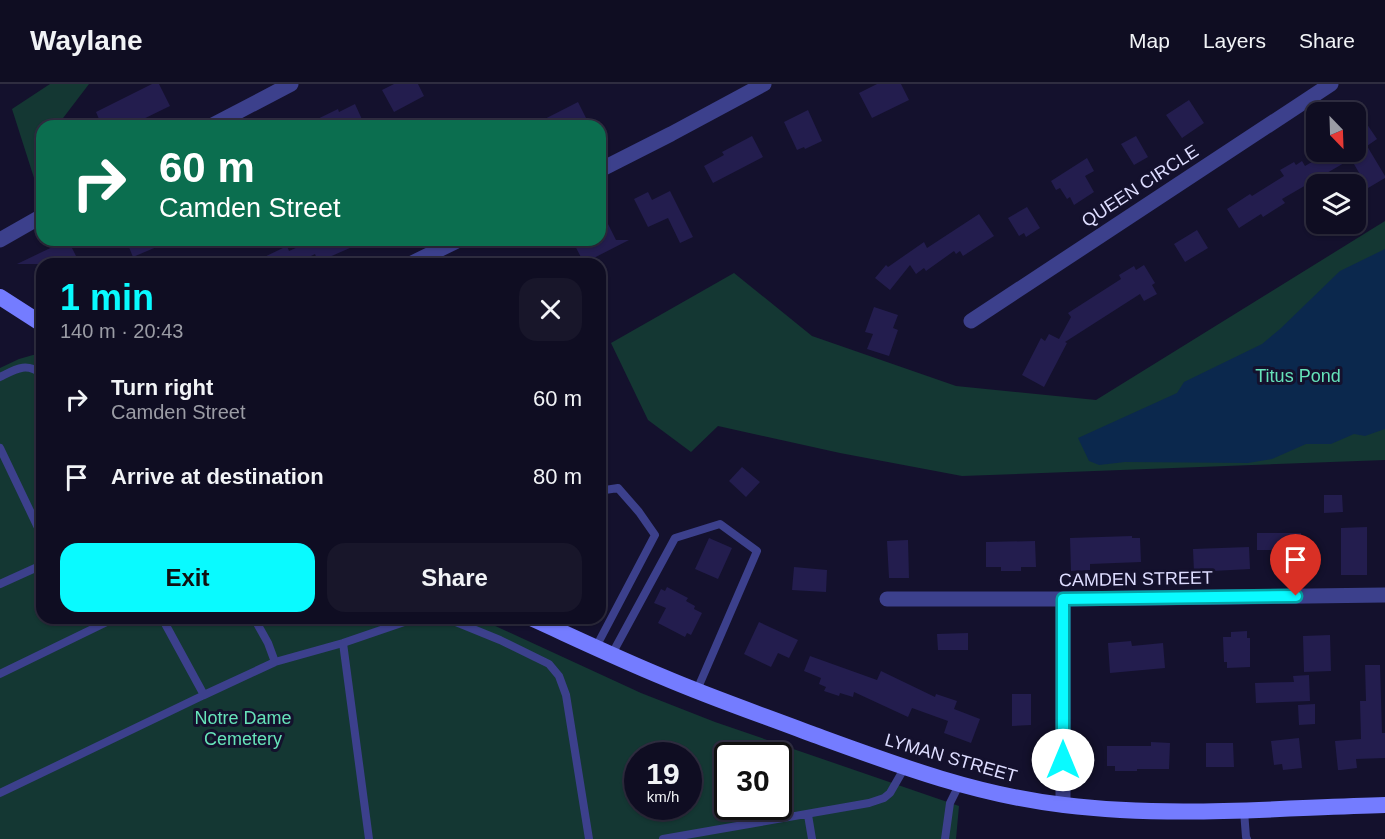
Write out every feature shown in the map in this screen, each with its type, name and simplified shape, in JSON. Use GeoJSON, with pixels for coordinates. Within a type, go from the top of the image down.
{"type":"FeatureCollection","features":[{"type":"Feature","properties":{"kind":"main road"},"geometry":{"type":"LineString","coordinates":[[0,297],[36,320]]}},
{"type":"Feature","properties":{"kind":"main road","name":"LYMAN STREET"},"geometry":{"type":"LineString","coordinates":[[547,624],[664,678],[904,767],[959,784],[1006,795],[1063,805],[1157,811],[1385,805]]}},
{"type":"Feature","properties":{"kind":"street"},"geometry":{"type":"LineString","coordinates":[[222,120],[291,84]]}},
{"type":"Feature","properties":{"kind":"street"},"geometry":{"type":"LineString","coordinates":[[606,167],[764,84]]}},
{"type":"Feature","properties":{"kind":"street","name":"QUEEN CIRCLE"},"geometry":{"type":"LineString","coordinates":[[971,321],[1331,84]]}},
{"type":"Feature","properties":{"kind":"street"},"geometry":{"type":"LineString","coordinates":[[0,240],[36,219]]}},
{"type":"Feature","properties":{"kind":"street"},"geometry":{"type":"LineString","coordinates":[[422,258],[447,246]]}},
{"type":"Feature","properties":{"kind":"street","name":"CAMDEN STREET"},"geometry":{"type":"LineString","coordinates":[[887,599],[1385,595]]}},
{"type":"Feature","properties":{"kind":"street"},"geometry":{"type":"LineString","coordinates":[[1063,599],[1063,805]]}},
{"type":"Feature","properties":{"kind":"lane"},"geometry":{"type":"LineString","coordinates":[[0,377],[19,368],[36,370]]}},
{"type":"Feature","properties":{"kind":"lane"},"geometry":{"type":"LineString","coordinates":[[0,448],[36,524]]}},
{"type":"Feature","properties":{"kind":"lane"},"geometry":{"type":"LineString","coordinates":[[596,647],[656,535],[618,488],[606,490]]}},
{"type":"Feature","properties":{"kind":"lane"},"geometry":{"type":"LineString","coordinates":[[612,654],[675,538],[720,524],[756,551],[697,690]]}},
{"type":"Feature","properties":{"kind":"lane"},"geometry":{"type":"LineString","coordinates":[[0,584],[36,568]]}},
{"type":"Feature","properties":{"kind":"lane"},"geometry":{"type":"LineString","coordinates":[[0,674],[103,624]]}},
{"type":"Feature","properties":{"kind":"lane"},"geometry":{"type":"LineString","coordinates":[[165,624],[204,695]]}},
{"type":"Feature","properties":{"kind":"lane"},"geometry":{"type":"LineString","coordinates":[[257,624],[274,662]]}},
{"type":"Feature","properties":{"kind":"lane"},"geometry":{"type":"LineString","coordinates":[[0,793],[274,662],[343,643],[398,624]]}},
{"type":"Feature","properties":{"kind":"lane"},"geometry":{"type":"LineString","coordinates":[[461,624],[549,664],[560,676],[566,694],[589,839]]}},
{"type":"Feature","properties":{"kind":"lane"},"geometry":{"type":"LineString","coordinates":[[343,643],[369,839]]}},
{"type":"Feature","properties":{"kind":"lane"},"geometry":{"type":"LineString","coordinates":[[663,839],[869,803],[884,798],[890,793],[904,767]]}},
{"type":"Feature","properties":{"kind":"lane"},"geometry":{"type":"LineString","coordinates":[[945,839],[951,803],[959,784]]}},
{"type":"Feature","properties":{"kind":"lane"},"geometry":{"type":"LineString","coordinates":[[1244,810],[1247,839]]}},
{"type":"Feature","properties":{"kind":"lane"},"geometry":{"type":"LineString","coordinates":[[808,815],[812,839]]}},
{"type":"Feature","properties":{"kind":"green space"},"geometry":{"type":"Polygon","coordinates":[[[50,84],[89,84],[62,120],[36,120],[35,181],[12,109],[50,84]]]}},
{"type":"Feature","properties":{"kind":"green space","name":"Titus Pond"},"geometry":{"type":"Polygon","coordinates":[[[1385,221],[1385,460],[962,476],[840,453],[718,426],[691,452],[648,420],[611,343],[734,273],[812,336],[956,386],[1096,400],[1385,221]]]}},
{"type":"Feature","properties":{"kind":"green space","name":"Notre Dame Cemetery"},"geometry":{"type":"Polygon","coordinates":[[[33,355],[36,355],[36,624],[491,624],[641,693],[773,742],[714,742],[714,820],[792,820],[792,749],[959,806],[956,839],[0,839],[0,368],[33,355]]]}},
{"type":"Feature","properties":{"kind":"water","name":"Titus Pond"},"geometry":{"type":"Polygon","coordinates":[[[1385,249],[1385,429],[1365,436],[1354,434],[1331,444],[1306,444],[1272,459],[1248,463],[1125,462],[1099,465],[1089,461],[1078,438],[1177,393],[1184,382],[1262,344],[1340,271],[1385,249]]]}},
{"type":"Feature","properties":{"kind":"building"},"geometry":{"type":"Polygon","coordinates":[[[152,84],[159,84],[170,106],[141,120],[99,120],[96,112],[152,84]]]}},
{"type":"Feature","properties":{"kind":"building"},"geometry":{"type":"Polygon","coordinates":[[[394,84],[418,84],[424,96],[394,112],[382,90],[394,84]]]}},
{"type":"Feature","properties":{"kind":"building"},"geometry":{"type":"Polygon","coordinates":[[[877,84],[901,84],[909,100],[872,118],[859,93],[877,84]]]}},
{"type":"Feature","properties":{"kind":"building"},"geometry":{"type":"Polygon","coordinates":[[[1189,100],[1204,123],[1182,138],[1166,115],[1189,100]]]}},
{"type":"Feature","properties":{"kind":"building"},"geometry":{"type":"Polygon","coordinates":[[[578,102],[587,120],[543,120],[578,102]]]}},
{"type":"Feature","properties":{"kind":"building"},"geometry":{"type":"Polygon","coordinates":[[[355,104],[362,120],[315,120],[338,109],[339,112],[355,104]]]}},
{"type":"Feature","properties":{"kind":"building"},"geometry":{"type":"Polygon","coordinates":[[[808,110],[822,141],[797,150],[784,122],[808,110]]]}},
{"type":"Feature","properties":{"kind":"building"},"geometry":{"type":"Polygon","coordinates":[[[1366,123],[1377,139],[1367,146],[1385,178],[1368,188],[1366,174],[1360,174],[1353,162],[1366,162],[1366,123]]]}},
{"type":"Feature","properties":{"kind":"building"},"geometry":{"type":"Polygon","coordinates":[[[752,136],[763,157],[713,183],[704,166],[724,155],[722,152],[752,136]]]}},
{"type":"Feature","properties":{"kind":"building"},"geometry":{"type":"Polygon","coordinates":[[[1136,136],[1148,157],[1134,165],[1121,144],[1136,136]]]}},
{"type":"Feature","properties":{"kind":"building"},"geometry":{"type":"Polygon","coordinates":[[[1087,158],[1094,171],[1085,176],[1094,192],[1074,205],[1070,197],[1067,199],[1060,188],[1056,190],[1051,181],[1087,158]]]}},
{"type":"Feature","properties":{"kind":"building"},"geometry":{"type":"Polygon","coordinates":[[[1302,161],[1305,166],[1312,162],[1346,162],[1325,174],[1306,174],[1306,185],[1282,199],[1285,203],[1239,228],[1227,209],[1284,176],[1280,170],[1294,162],[1296,165],[1302,161]]]}},
{"type":"Feature","properties":{"kind":"building"},"geometry":{"type":"Polygon","coordinates":[[[670,191],[693,237],[680,243],[668,218],[648,227],[634,199],[648,192],[652,200],[670,191]]]}},
{"type":"Feature","properties":{"kind":"building"},"geometry":{"type":"Polygon","coordinates":[[[1027,207],[1040,228],[1026,237],[1024,233],[1019,236],[1008,218],[1027,207]]]}},
{"type":"Feature","properties":{"kind":"building"},"geometry":{"type":"Polygon","coordinates":[[[979,214],[994,236],[963,256],[960,251],[956,254],[954,251],[926,271],[924,268],[916,274],[910,265],[890,290],[875,278],[886,265],[888,267],[924,242],[927,248],[979,214]]]}},
{"type":"Feature","properties":{"kind":"building"},"geometry":{"type":"Polygon","coordinates":[[[606,220],[616,240],[629,240],[594,258],[581,258],[575,246],[606,246],[606,220]]]}},
{"type":"Feature","properties":{"kind":"building"},"geometry":{"type":"Polygon","coordinates":[[[1197,230],[1208,248],[1185,262],[1174,244],[1197,230]]]}},
{"type":"Feature","properties":{"kind":"building"},"geometry":{"type":"Polygon","coordinates":[[[54,246],[71,246],[77,258],[36,258],[36,264],[17,264],[54,246]]]}},
{"type":"Feature","properties":{"kind":"building"},"geometry":{"type":"Polygon","coordinates":[[[128,246],[159,246],[133,257],[128,246]]]}},
{"type":"Feature","properties":{"kind":"building"},"geometry":{"type":"Polygon","coordinates":[[[287,246],[289,251],[300,246],[354,246],[327,258],[316,258],[315,254],[307,258],[262,258],[287,246]]]}},
{"type":"Feature","properties":{"kind":"building"},"geometry":{"type":"Polygon","coordinates":[[[1144,265],[1155,283],[1152,285],[1157,294],[1144,301],[1140,294],[1065,342],[1067,343],[1044,387],[1022,375],[1041,338],[1045,341],[1049,334],[1059,339],[1071,317],[1068,313],[1121,279],[1119,275],[1134,266],[1136,270],[1144,265]]]}},
{"type":"Feature","properties":{"kind":"building"},"geometry":{"type":"Polygon","coordinates":[[[874,307],[898,315],[893,328],[898,330],[889,356],[867,349],[873,334],[865,332],[874,307]]]}},
{"type":"Feature","properties":{"kind":"building"},"geometry":{"type":"Polygon","coordinates":[[[742,467],[760,482],[746,497],[729,481],[742,467]]]}},
{"type":"Feature","properties":{"kind":"building"},"geometry":{"type":"Polygon","coordinates":[[[1324,495],[1342,495],[1343,512],[1324,513],[1324,495]]]}},
{"type":"Feature","properties":{"kind":"building"},"geometry":{"type":"Polygon","coordinates":[[[1367,527],[1367,575],[1341,575],[1341,528],[1367,527]]]}},
{"type":"Feature","properties":{"kind":"building"},"geometry":{"type":"Polygon","coordinates":[[[1257,533],[1301,533],[1302,574],[1283,575],[1283,569],[1279,569],[1279,550],[1257,550],[1257,533]]]}},
{"type":"Feature","properties":{"kind":"building"},"geometry":{"type":"Polygon","coordinates":[[[1132,536],[1132,538],[1140,538],[1141,562],[1090,564],[1090,570],[1071,571],[1070,538],[1132,536]]]}},
{"type":"Feature","properties":{"kind":"building"},"geometry":{"type":"Polygon","coordinates":[[[709,538],[732,548],[718,579],[695,569],[709,538]]]}},
{"type":"Feature","properties":{"kind":"building"},"geometry":{"type":"Polygon","coordinates":[[[908,540],[909,578],[889,578],[887,541],[908,540]]]}},
{"type":"Feature","properties":{"kind":"building"},"geometry":{"type":"Polygon","coordinates":[[[1035,541],[1036,567],[1021,567],[1021,571],[1001,571],[1001,567],[986,567],[986,542],[1035,541]]]}},
{"type":"Feature","properties":{"kind":"building"},"geometry":{"type":"Polygon","coordinates":[[[1249,547],[1250,569],[1194,572],[1193,549],[1249,547]]]}},
{"type":"Feature","properties":{"kind":"building"},"geometry":{"type":"Polygon","coordinates":[[[794,567],[827,570],[826,592],[792,590],[794,567]]]}},
{"type":"Feature","properties":{"kind":"building"},"geometry":{"type":"Polygon","coordinates":[[[667,587],[688,598],[686,601],[702,613],[691,635],[687,633],[685,637],[658,623],[666,608],[654,603],[661,589],[665,591],[667,587]]]}},
{"type":"Feature","properties":{"kind":"building"},"geometry":{"type":"Polygon","coordinates":[[[759,622],[798,640],[789,658],[778,653],[771,667],[744,654],[759,622]]]}},
{"type":"Feature","properties":{"kind":"building"},"geometry":{"type":"Polygon","coordinates":[[[1247,631],[1247,638],[1250,638],[1250,667],[1227,668],[1227,662],[1224,662],[1223,637],[1231,637],[1231,632],[1247,631]]]}},
{"type":"Feature","properties":{"kind":"building"},"geometry":{"type":"Polygon","coordinates":[[[968,633],[968,650],[938,650],[937,634],[968,633]]]}},
{"type":"Feature","properties":{"kind":"building"},"geometry":{"type":"Polygon","coordinates":[[[1330,635],[1331,671],[1304,672],[1303,636],[1330,635]]]}},
{"type":"Feature","properties":{"kind":"building"},"geometry":{"type":"Polygon","coordinates":[[[1131,641],[1132,646],[1163,643],[1165,668],[1110,673],[1108,643],[1131,641]]]}},
{"type":"Feature","properties":{"kind":"building"},"geometry":{"type":"Polygon","coordinates":[[[810,656],[877,680],[881,671],[935,697],[936,694],[957,701],[954,709],[980,719],[971,743],[944,733],[948,721],[912,708],[908,717],[854,692],[853,697],[840,693],[839,696],[824,691],[826,687],[819,684],[821,678],[804,671],[810,656]]]}},
{"type":"Feature","properties":{"kind":"building"},"geometry":{"type":"Polygon","coordinates":[[[1365,665],[1380,665],[1385,758],[1356,759],[1357,768],[1338,770],[1335,741],[1361,739],[1360,701],[1366,701],[1365,665]]]}},
{"type":"Feature","properties":{"kind":"building"},"geometry":{"type":"Polygon","coordinates":[[[1309,675],[1310,701],[1256,703],[1255,683],[1294,682],[1293,676],[1309,675]]]}},
{"type":"Feature","properties":{"kind":"building"},"geometry":{"type":"Polygon","coordinates":[[[1012,694],[1031,694],[1031,725],[1012,726],[1012,694]]]}},
{"type":"Feature","properties":{"kind":"building"},"geometry":{"type":"Polygon","coordinates":[[[1315,704],[1315,724],[1299,725],[1298,705],[1315,704]]]}},
{"type":"Feature","properties":{"kind":"building"},"geometry":{"type":"Polygon","coordinates":[[[1299,738],[1302,768],[1283,770],[1282,764],[1274,765],[1271,741],[1299,738]]]}},
{"type":"Feature","properties":{"kind":"building"},"geometry":{"type":"Polygon","coordinates":[[[1151,742],[1170,743],[1169,769],[1115,771],[1115,766],[1107,766],[1107,746],[1151,746],[1151,742]]]}},
{"type":"Feature","properties":{"kind":"building"},"geometry":{"type":"Polygon","coordinates":[[[1206,743],[1233,743],[1234,767],[1206,767],[1206,743]]]}},
{"type":"Feature","properties":{"kind":"route"},"geometry":{"type":"LineString","coordinates":[[1063,760],[1063,599],[1296,596]]}}]}
